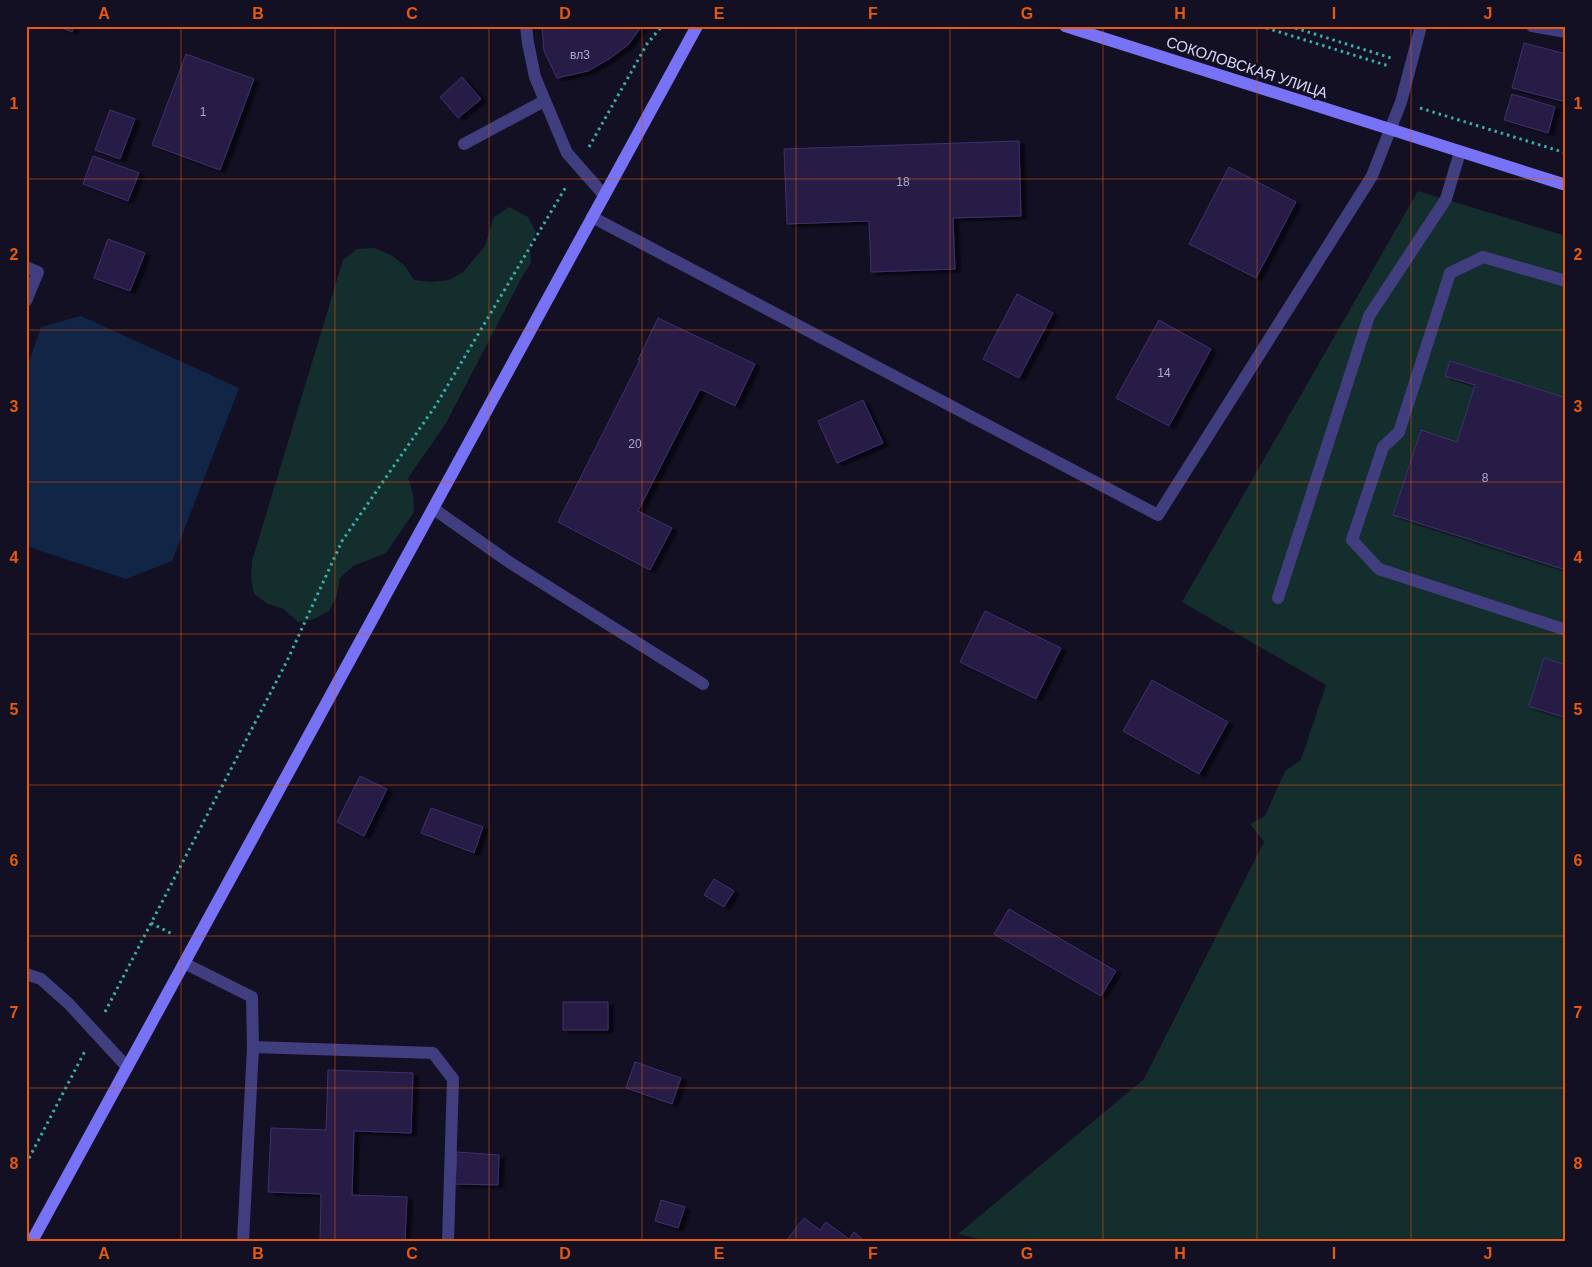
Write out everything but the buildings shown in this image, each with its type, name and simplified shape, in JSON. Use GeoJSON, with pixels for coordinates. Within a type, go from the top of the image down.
{"type":"FeatureCollection","features":[{"type":"Feature","properties":{"kind":"street"},"geometry":{"type":"LineString","coordinates":[[526,26],[535,77],[567,153],[604,195]]}},
{"type":"Feature","properties":{"kind":"street"},"geometry":{"type":"LineString","coordinates":[[32,1241],[697,26]]}},
{"type":"Feature","properties":{"kind":"street","name":"СОКОЛОВСКАЯ УЛИЦА"},"geometry":{"type":"LineString","coordinates":[[1066,26],[1566,185]]}},
{"type":"Feature","properties":{"kind":"street"},"geometry":{"type":"LineString","coordinates":[[592,217],[1158,515],[1372,176],[1400,102],[1421,26]]}},
{"type":"Feature","properties":{"kind":"street"},"geometry":{"type":"LineString","coordinates":[[1532,26],[1566,32]]}},
{"type":"Feature","properties":{"kind":"street"},"geometry":{"type":"LineString","coordinates":[[464,144],[544,101]]}},
{"type":"Feature","properties":{"kind":"street"},"geometry":{"type":"LineString","coordinates":[[1278,598],[1370,316],[1446,199],[1460,152]]}},
{"type":"Feature","properties":{"kind":"street"},"geometry":{"type":"LineString","coordinates":[[1566,280],[1483,257],[1450,274],[1399,432],[1383,447],[1352,540],[1379,570],[1566,630]]}},
{"type":"Feature","properties":{"kind":"street"},"geometry":{"type":"LineString","coordinates":[[26,268],[38,272],[26,301]]}},
{"type":"Feature","properties":{"kind":"street"},"geometry":{"type":"LineString","coordinates":[[434,509],[509,562],[703,684]]}},
{"type":"Feature","properties":{"kind":"street"},"geometry":{"type":"LineString","coordinates":[[184,963],[252,997],[253,1047],[244,1241]]}},
{"type":"Feature","properties":{"kind":"street"},"geometry":{"type":"LineString","coordinates":[[26,974],[41,979],[69,1004],[127,1067]]}},
{"type":"Feature","properties":{"kind":"street"},"geometry":{"type":"LineString","coordinates":[[253,1047],[433,1053],[453,1079],[448,1241]]}},
{"type":"Feature","properties":{"kind":"path"},"geometry":{"type":"LineString","coordinates":[[26,1164],[287,661],[342,541],[436,405],[578,166],[647,44],[662,26]]}},
{"type":"Feature","properties":{"kind":"path"},"geometry":{"type":"LineString","coordinates":[[1260,26],[1409,68]]}},
{"type":"Feature","properties":{"kind":"path"},"geometry":{"type":"LineString","coordinates":[[1289,26],[1409,68]]}},
{"type":"Feature","properties":{"kind":"path"},"geometry":{"type":"LineString","coordinates":[[1400,102],[1566,153]]}},
{"type":"Feature","properties":{"kind":"path"},"geometry":{"type":"LineString","coordinates":[[151,923],[175,935]]}},
{"type":"Feature","properties":{"kind":"green space"},"geometry":{"type":"Polygon","coordinates":[[[1418,191],[1566,236],[1566,1241],[987,1241],[958,1234],[1144,1079],[1264,842],[1250,824],[1265,816],[1285,771],[1301,760],[1326,685],[1182,602],[1418,191]]]}},
{"type":"Feature","properties":{"kind":"green space"},"geometry":{"type":"Polygon","coordinates":[[[509,207],[528,217],[536,232],[530,247],[531,263],[446,423],[408,478],[413,494],[414,512],[386,553],[353,566],[340,578],[337,595],[329,611],[314,619],[298,622],[284,609],[268,604],[254,594],[251,578],[252,561],[343,260],[357,249],[374,248],[391,255],[405,266],[414,280],[430,282],[449,280],[463,272],[485,246],[494,217],[509,207]]]}},
{"type":"Feature","properties":{"kind":"water"},"geometry":{"type":"Polygon","coordinates":[[[81,316],[239,388],[172,561],[126,579],[26,546],[26,370],[41,327],[81,316]]]}}]}
